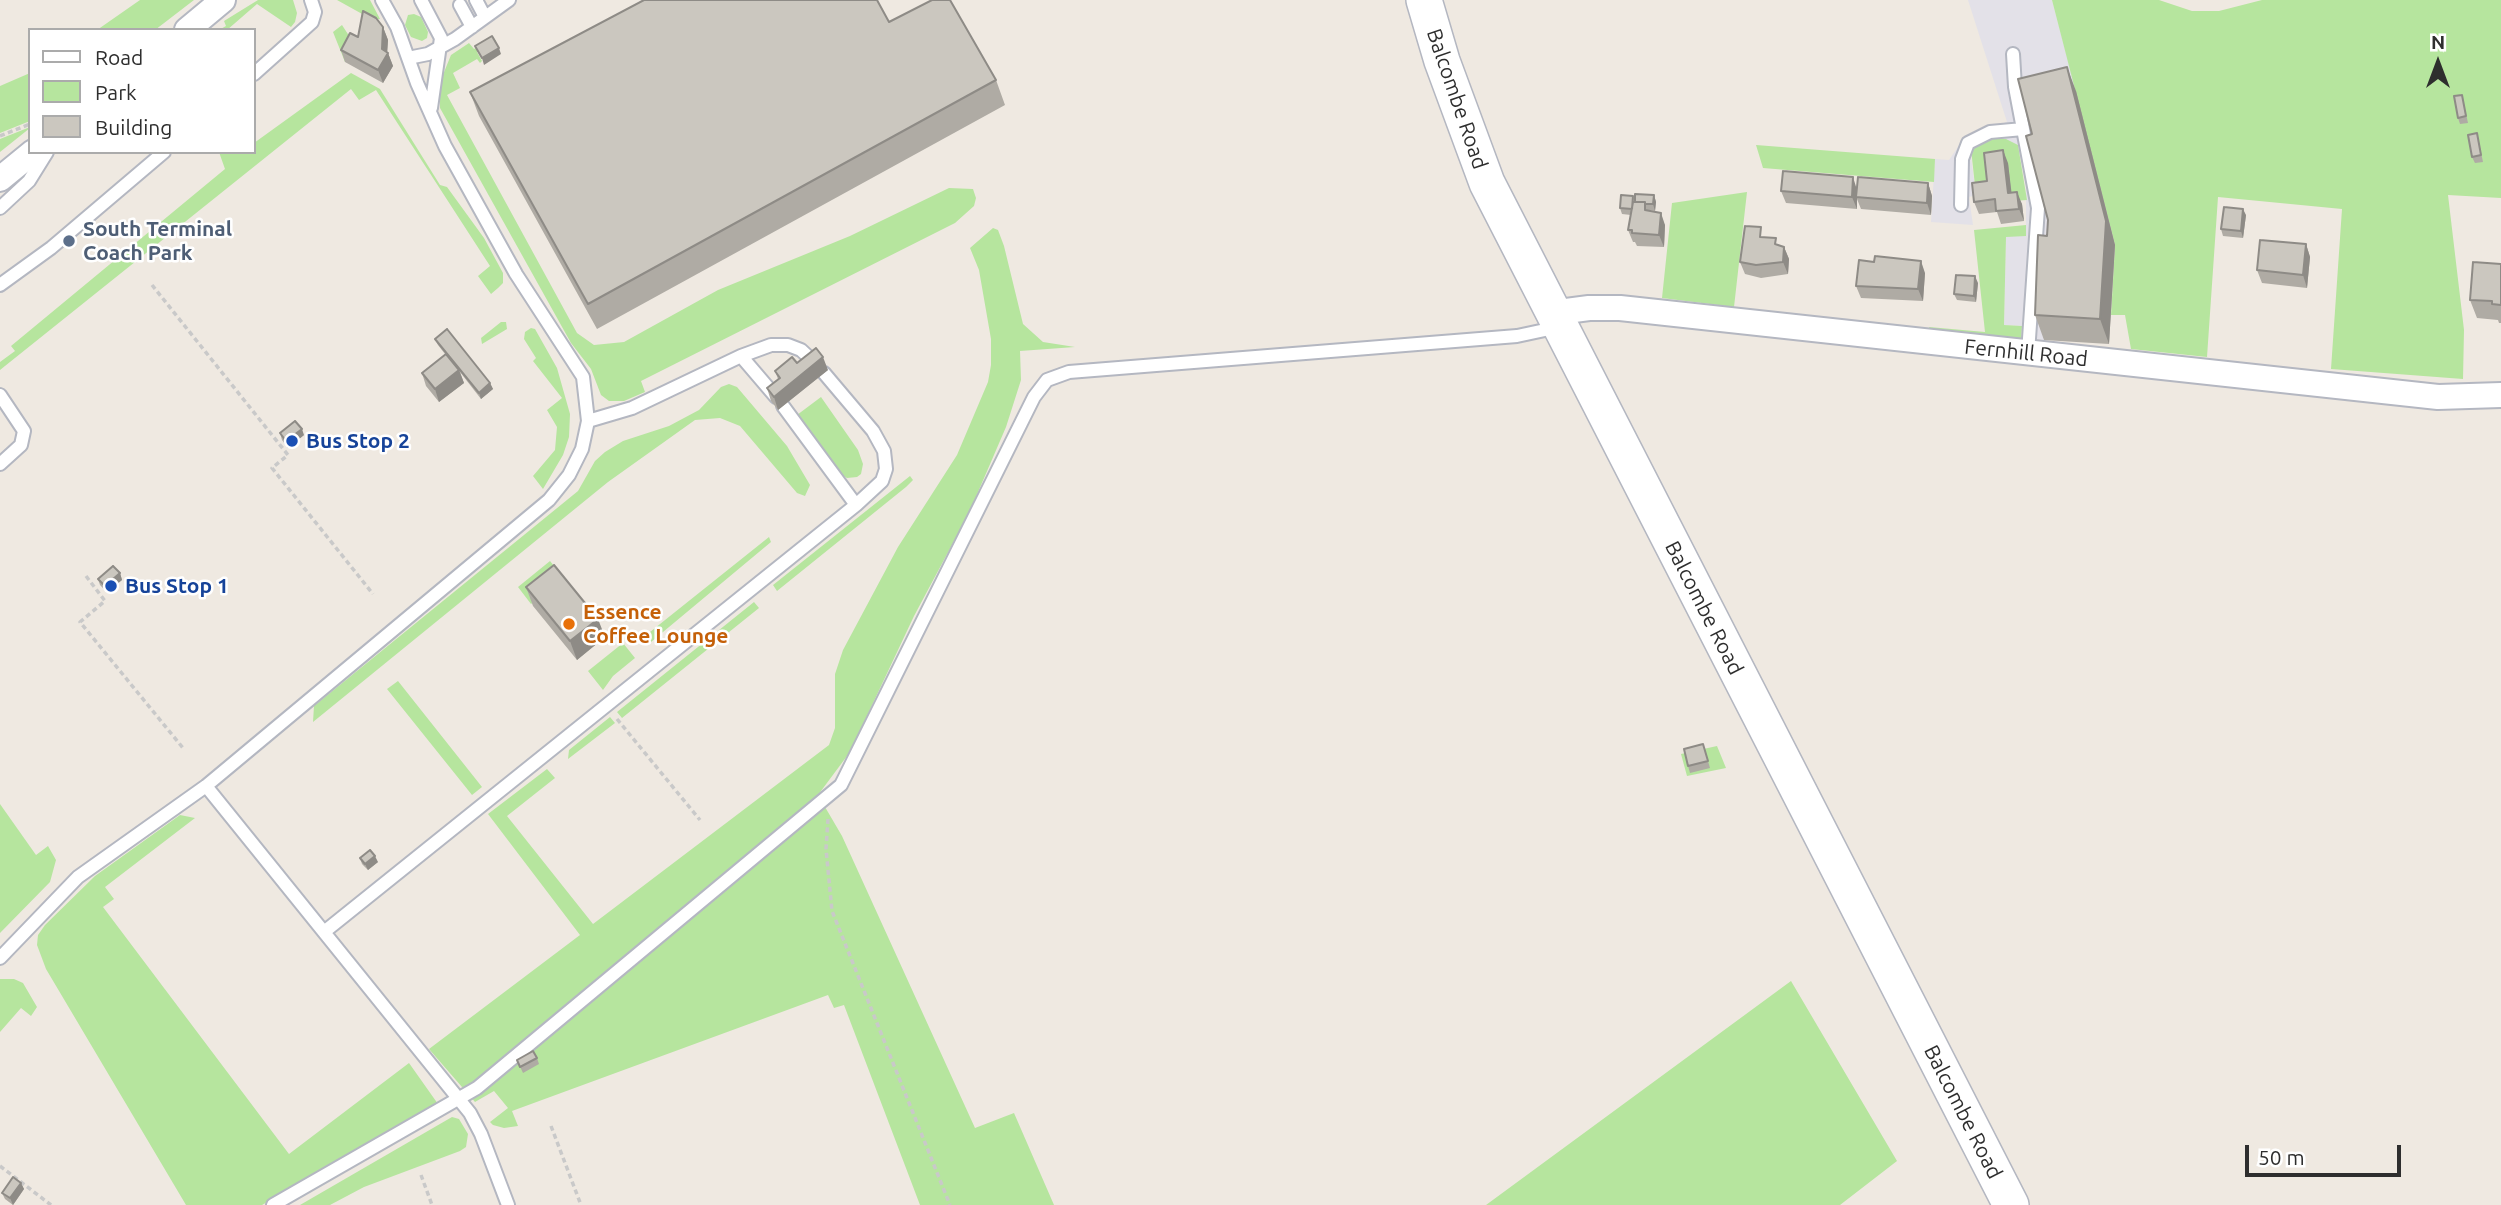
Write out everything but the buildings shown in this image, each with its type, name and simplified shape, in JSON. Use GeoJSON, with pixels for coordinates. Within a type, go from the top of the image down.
{"type":"FeatureCollection","features":[{"type":"Feature","properties":{"kind":"main road","name":"Balcombe Road"},"geometry":{"type":"LineString","coordinates":[[1424,0],[1442,61],[1487,183],[2011,1205]]}},
{"type":"Feature","properties":{"kind":"street"},"geometry":{"type":"LineString","coordinates":[[189,28],[223,0]]}},
{"type":"Feature","properties":{"kind":"street"},"geometry":{"type":"LineString","coordinates":[[0,179],[31,154]]}},
{"type":"Feature","properties":{"kind":"street","name":"Fernhill Road"},"geometry":{"type":"LineString","coordinates":[[1555,320],[1589,308],[1620,308],[2438,397],[2501,395]]}},
{"type":"Feature","properties":{"kind":"lane"},"geometry":{"type":"LineString","coordinates":[[256,72],[312,22],[315,12],[311,0]]}},
{"type":"Feature","properties":{"kind":"lane"},"geometry":{"type":"LineString","coordinates":[[0,958],[78,877],[206,786],[549,500],[575,465],[588,421],[587,390],[578,368],[516,274],[431,116],[397,27],[382,0]]}},
{"type":"Feature","properties":{"kind":"lane"},"geometry":{"type":"LineString","coordinates":[[421,0],[440,33],[441,47],[431,91],[431,116]]}},
{"type":"Feature","properties":{"kind":"lane"},"geometry":{"type":"LineString","coordinates":[[476,0],[485,17]]}},
{"type":"Feature","properties":{"kind":"lane"},"geometry":{"type":"LineString","coordinates":[[408,58],[441,47],[509,0]]}},
{"type":"Feature","properties":{"kind":"lane"},"geometry":{"type":"LineString","coordinates":[[460,5],[472,27]]}},
{"type":"Feature","properties":{"kind":"lane"},"geometry":{"type":"LineString","coordinates":[[2013,54],[2015,88],[2038,208],[2028,353]]}},
{"type":"Feature","properties":{"kind":"lane"},"geometry":{"type":"LineString","coordinates":[[1961,205],[1962,159],[1968,143],[1990,132],[2024,129]]}},
{"type":"Feature","properties":{"kind":"lane"},"geometry":{"type":"LineString","coordinates":[[0,208],[35,174],[46,154]]}},
{"type":"Feature","properties":{"kind":"lane"},"geometry":{"type":"LineString","coordinates":[[0,285],[51,248],[162,154]]}},
{"type":"Feature","properties":{"kind":"lane"},"geometry":{"type":"LineString","coordinates":[[273,1205],[459,1100],[841,785],[1034,397],[1047,380],[1069,372],[1517,336],[1555,320]]}},
{"type":"Feature","properties":{"kind":"lane"},"geometry":{"type":"LineString","coordinates":[[324,932],[856,505],[882,481],[886,469],[884,452],[868,425],[801,350],[788,345],[771,345],[741,356],[632,408],[588,421]]}},
{"type":"Feature","properties":{"kind":"lane"},"geometry":{"type":"LineString","coordinates":[[741,356],[780,401],[856,505]]}},
{"type":"Feature","properties":{"kind":"lane"},"geometry":{"type":"LineString","coordinates":[[0,395],[20,423],[24,436],[21,444],[0,464]]}},
{"type":"Feature","properties":{"kind":"lane"},"geometry":{"type":"LineString","coordinates":[[206,786],[459,1100],[481,1134],[508,1205]]}},
{"type":"Feature","properties":{"kind":"path"},"geometry":{"type":"LineString","coordinates":[[0,136],[28,125]]}},
{"type":"Feature","properties":{"kind":"path"},"geometry":{"type":"LineString","coordinates":[[152,285],[288,455],[272,468],[373,594]]}},
{"type":"Feature","properties":{"kind":"path"},"geometry":{"type":"LineString","coordinates":[[86,576],[105,601],[80,621],[183,748]]}},
{"type":"Feature","properties":{"kind":"path"},"geometry":{"type":"LineString","coordinates":[[606,706],[700,820]]}},
{"type":"Feature","properties":{"kind":"path"},"geometry":{"type":"LineString","coordinates":[[829,809],[826,849],[832,911],[950,1205]]}},
{"type":"Feature","properties":{"kind":"path"},"geometry":{"type":"LineString","coordinates":[[551,1126],[580,1205]]}},
{"type":"Feature","properties":{"kind":"path"},"geometry":{"type":"LineString","coordinates":[[0,1166],[51,1205]]}},
{"type":"Feature","properties":{"kind":"path"},"geometry":{"type":"LineString","coordinates":[[421,1175],[432,1205]]}},
{"type":"Feature","properties":{"kind":"shaded area"},"geometry":{"type":"Polygon","coordinates":[[[1968,0],[2052,0],[2076,91],[2044,340],[2022,338],[2022,326],[2004,325],[2006,236],[2026,236],[2026,183],[2018,145],[1998,138],[1971,157],[1976,195],[1969,197],[1973,225],[1931,222],[1935,159],[1949,160],[1962,141],[1976,131],[2007,122],[1968,0]]]}},
{"type":"Feature","properties":{"kind":"green space"},"geometry":{"type":"Polygon","coordinates":[[[140,0],[194,0],[158,28],[100,28],[140,0]]]}},
{"type":"Feature","properties":{"kind":"green space"},"geometry":{"type":"Polygon","coordinates":[[[258,0],[293,0],[297,13],[291,27],[257,4],[229,28],[222,28],[226,26],[224,21],[258,0]]]}},
{"type":"Feature","properties":{"kind":"green space"},"geometry":{"type":"Polygon","coordinates":[[[337,0],[370,0],[380,19],[373,20],[337,0]]]}},
{"type":"Feature","properties":{"kind":"green space"},"geometry":{"type":"Polygon","coordinates":[[[2052,0],[2159,0],[2192,11],[2219,11],[2262,0],[2501,0],[2501,198],[2448,195],[2464,330],[2463,379],[2331,369],[2342,209],[2218,197],[2207,357],[2131,349],[2125,315],[2111,315],[2115,245],[2052,0]]]}},
{"type":"Feature","properties":{"kind":"green space"},"geometry":{"type":"Polygon","coordinates":[[[408,15],[421,17],[428,32],[427,38],[422,41],[411,37],[405,25],[408,15]]]}},
{"type":"Feature","properties":{"kind":"green space"},"geometry":{"type":"Polygon","coordinates":[[[342,25],[355,45],[345,62],[333,32],[342,25]]]}},
{"type":"Feature","properties":{"kind":"green space"},"geometry":{"type":"Polygon","coordinates":[[[493,37],[496,41],[477,52],[482,61],[480,63],[477,59],[453,73],[460,88],[447,95],[577,333],[594,345],[624,342],[718,290],[850,236],[949,188],[973,189],[976,198],[974,206],[955,223],[641,381],[645,392],[624,401],[609,401],[601,395],[591,369],[571,343],[440,108],[440,82],[451,55],[469,43],[474,49],[493,37]]]}},
{"type":"Feature","properties":{"kind":"green space"},"geometry":{"type":"Polygon","coordinates":[[[351,73],[380,89],[440,185],[447,187],[484,238],[503,273],[503,283],[491,294],[478,276],[490,266],[376,90],[359,100],[351,89],[0,370],[0,362],[15,351],[11,346],[225,169],[220,154],[256,154],[256,142],[351,73]]]}},
{"type":"Feature","properties":{"kind":"green space"},"geometry":{"type":"Polygon","coordinates":[[[28,74],[28,122],[0,133],[0,86],[28,74]]]}},
{"type":"Feature","properties":{"kind":"green space"},"geometry":{"type":"Polygon","coordinates":[[[28,128],[0,152],[0,139],[28,128]]]}},
{"type":"Feature","properties":{"kind":"green space"},"geometry":{"type":"Polygon","coordinates":[[[1991,138],[2006,139],[2018,145],[2027,200],[2012,201],[1992,193],[1976,195],[1971,149],[1991,138]]]}},
{"type":"Feature","properties":{"kind":"green space"},"geometry":{"type":"Polygon","coordinates":[[[1756,145],[1935,159],[1934,182],[1763,168],[1756,145]]]}},
{"type":"Feature","properties":{"kind":"green space"},"geometry":{"type":"Polygon","coordinates":[[[1747,192],[1734,307],[1662,298],[1672,203],[1747,192]]]}},
{"type":"Feature","properties":{"kind":"green space"},"geometry":{"type":"Polygon","coordinates":[[[2026,225],[2026,236],[2006,237],[2004,325],[2022,326],[2021,340],[1930,330],[1929,327],[1985,332],[1974,230],[2026,225]]]}},
{"type":"Feature","properties":{"kind":"green space"},"geometry":{"type":"Polygon","coordinates":[[[993,228],[998,230],[1004,246],[1023,324],[1043,342],[1075,347],[1020,351],[1021,380],[1006,427],[969,513],[914,616],[850,752],[818,795],[842,836],[975,1128],[1014,1113],[1054,1205],[920,1205],[844,1005],[834,1008],[828,995],[512,1111],[518,1126],[504,1128],[493,1125],[490,1122],[508,1108],[494,1091],[475,1102],[429,1049],[580,935],[488,814],[547,769],[555,778],[507,816],[593,924],[829,745],[835,728],[835,674],[843,650],[898,547],[957,455],[988,382],[991,339],[979,270],[970,248],[993,228]]]}},
{"type":"Feature","properties":{"kind":"green space"},"geometry":{"type":"Polygon","coordinates":[[[501,322],[506,322],[507,329],[482,344],[481,338],[501,322]]]}},
{"type":"Feature","properties":{"kind":"green space"},"geometry":{"type":"Polygon","coordinates":[[[531,328],[535,329],[557,368],[570,414],[569,437],[563,455],[543,489],[533,476],[555,450],[557,427],[547,410],[562,398],[533,361],[536,358],[524,339],[525,332],[531,328]]]}},
{"type":"Feature","properties":{"kind":"green space"},"geometry":{"type":"Polygon","coordinates":[[[729,384],[737,387],[787,446],[810,485],[805,496],[797,493],[740,426],[720,418],[695,420],[608,482],[313,722],[314,706],[578,491],[595,461],[605,452],[623,441],[669,426],[699,410],[721,387],[729,384]]]}},
{"type":"Feature","properties":{"kind":"green space"},"geometry":{"type":"Polygon","coordinates":[[[821,397],[858,450],[863,464],[861,474],[857,477],[847,478],[842,475],[797,415],[821,397]]]}},
{"type":"Feature","properties":{"kind":"green space"},"geometry":{"type":"Polygon","coordinates":[[[910,476],[913,480],[906,487],[777,591],[773,585],[910,476]]]}},
{"type":"Feature","properties":{"kind":"green space"},"geometry":{"type":"Polygon","coordinates":[[[769,537],[771,542],[651,642],[645,636],[769,537]]]}},
{"type":"Feature","properties":{"kind":"green space"},"geometry":{"type":"Polygon","coordinates":[[[550,561],[564,578],[531,604],[518,587],[550,561]]]}},
{"type":"Feature","properties":{"kind":"green space"},"geometry":{"type":"Polygon","coordinates":[[[754,602],[759,608],[622,718],[617,712],[754,602]]]}},
{"type":"Feature","properties":{"kind":"green space"},"geometry":{"type":"Polygon","coordinates":[[[623,643],[635,658],[613,676],[603,690],[588,671],[623,643]]]}},
{"type":"Feature","properties":{"kind":"green space"},"geometry":{"type":"Polygon","coordinates":[[[398,681],[482,787],[472,795],[387,689],[398,681]]]}},
{"type":"Feature","properties":{"kind":"green space"},"geometry":{"type":"Polygon","coordinates":[[[610,717],[615,723],[568,759],[569,750],[610,717]]]}},
{"type":"Feature","properties":{"kind":"green space"},"geometry":{"type":"Polygon","coordinates":[[[1717,746],[1726,768],[1687,776],[1681,754],[1717,746]]]}},
{"type":"Feature","properties":{"kind":"green space"},"geometry":{"type":"Polygon","coordinates":[[[0,804],[36,855],[48,846],[56,860],[50,882],[0,933],[0,804]]]}},
{"type":"Feature","properties":{"kind":"green space"},"geometry":{"type":"Polygon","coordinates":[[[180,815],[195,818],[105,887],[114,899],[103,907],[289,1154],[409,1063],[438,1104],[262,1205],[186,1205],[46,969],[37,945],[38,935],[45,925],[95,876],[180,815]]]}},
{"type":"Feature","properties":{"kind":"green space"},"geometry":{"type":"Polygon","coordinates":[[[0,979],[14,979],[23,983],[37,1007],[31,1016],[21,1008],[0,1032],[0,979]]]}},
{"type":"Feature","properties":{"kind":"green space"},"geometry":{"type":"Polygon","coordinates":[[[1791,981],[1897,1161],[1840,1205],[1486,1205],[1791,981]]]}},
{"type":"Feature","properties":{"kind":"green space"},"geometry":{"type":"Polygon","coordinates":[[[452,1117],[459,1119],[468,1134],[466,1147],[460,1151],[364,1187],[330,1205],[300,1205],[452,1117]]]}},
{"type":"Feature","properties":{"kind":"place","name":"South Terminal Coach Park"},"geometry":{"type":"Point","coordinates":[69,241]}},
{"type":"Feature","properties":{"kind":"place","name":"Bus Stop 2"},"geometry":{"type":"Point","coordinates":[292,441]}},
{"type":"Feature","properties":{"kind":"place","name":"Bus Stop 1"},"geometry":{"type":"Point","coordinates":[111,586]}},
{"type":"Feature","properties":{"kind":"place","name":"Essence Coffee Lounge"},"geometry":{"type":"Point","coordinates":[569,624]}}]}
